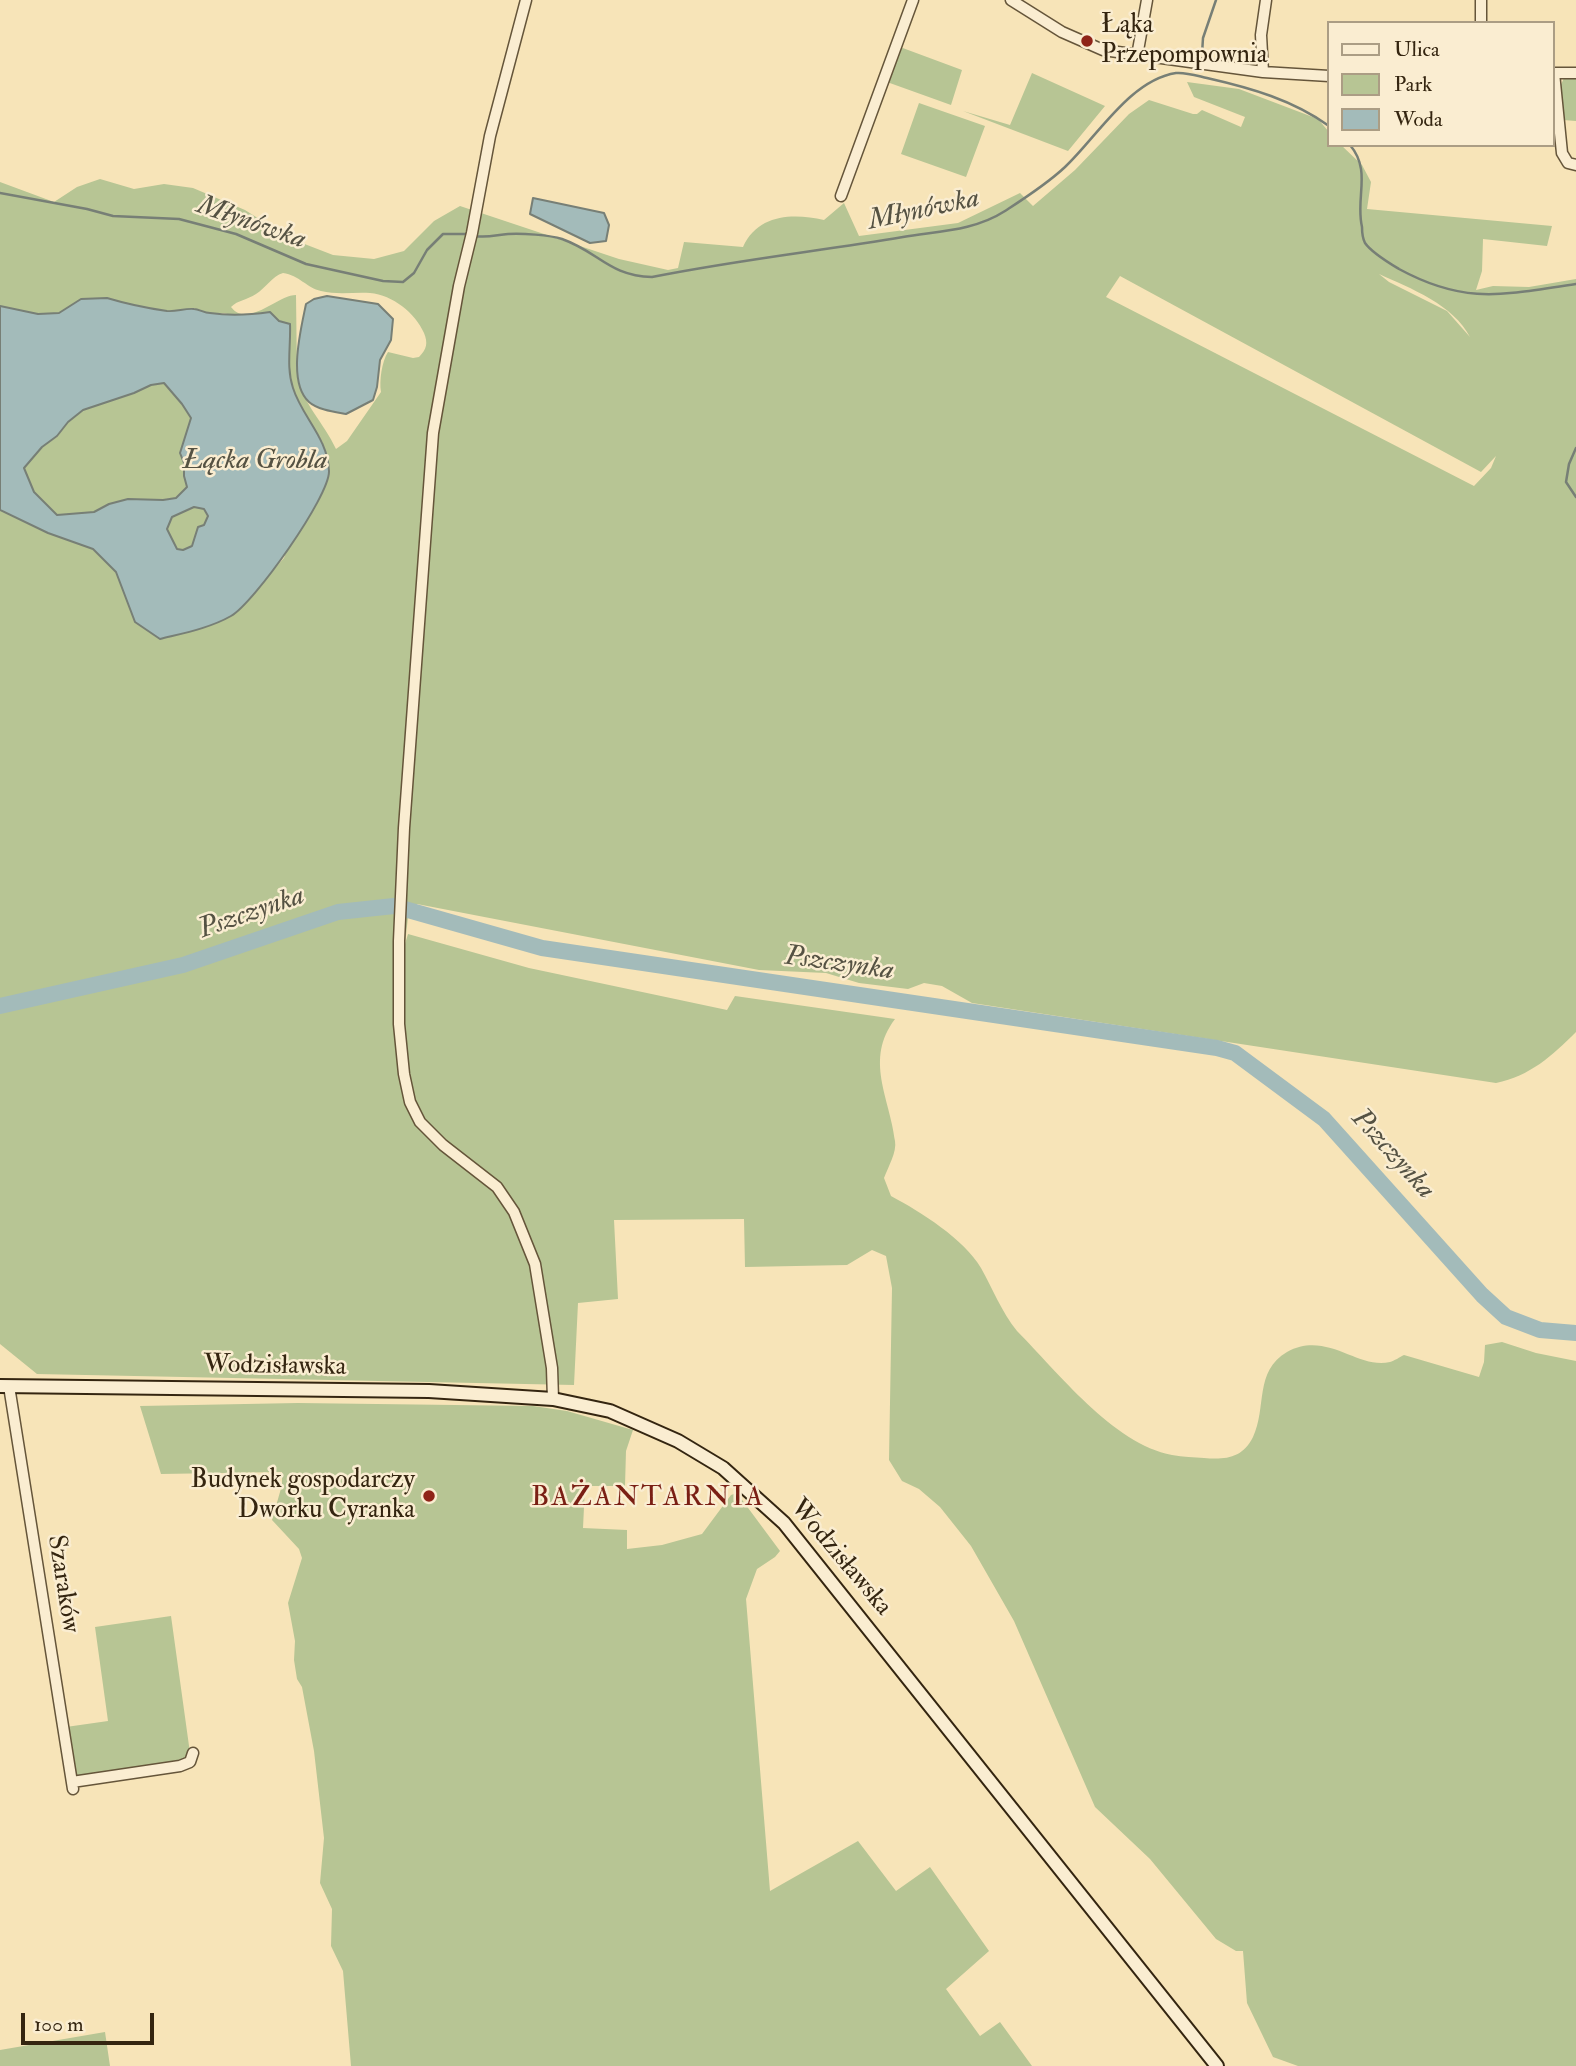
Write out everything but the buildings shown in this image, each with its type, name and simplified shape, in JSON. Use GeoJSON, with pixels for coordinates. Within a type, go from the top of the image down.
{"type":"FeatureCollection","features":[{"type":"Feature","properties":{"kind":"main road","name":"Wodzisławska"},"geometry":{"type":"LineString","coordinates":[[5,1386],[429,1391],[554,1399],[610,1411],[678,1441],[723,1468],[784,1523],[1217,2066]]}},
{"type":"Feature","properties":{"kind":"street"},"geometry":{"type":"LineString","coordinates":[[526,0],[490,136],[433,433],[404,828],[399,941],[399,1024],[404,1074],[410,1102],[420,1122],[443,1145],[497,1186],[514,1212],[535,1264],[552,1368],[554,1399]]}},
{"type":"Feature","properties":{"kind":"street"},"geometry":{"type":"LineString","coordinates":[[841,196],[913,0]]}},
{"type":"Feature","properties":{"kind":"street"},"geometry":{"type":"LineString","coordinates":[[1011,0],[1081,42],[1102,50],[1263,72],[1328,76]]}},
{"type":"Feature","properties":{"kind":"street"},"geometry":{"type":"LineString","coordinates":[[1137,56],[1147,0]]}},
{"type":"Feature","properties":{"kind":"street"},"geometry":{"type":"LineString","coordinates":[[1263,72],[1261,35],[1266,0]]}},
{"type":"Feature","properties":{"kind":"street"},"geometry":{"type":"LineString","coordinates":[[1481,0],[1481,21]]}},
{"type":"Feature","properties":{"kind":"street"},"geometry":{"type":"LineString","coordinates":[[1555,74],[1576,73]]}},
{"type":"Feature","properties":{"kind":"street"},"geometry":{"type":"LineString","coordinates":[[1555,92],[1563,159],[1576,165]]}},
{"type":"Feature","properties":{"kind":"street","name":"Szaraków"},"geometry":{"type":"LineString","coordinates":[[5,1386],[73,1785],[180,1766],[190,1762],[193,1753]]}},
{"type":"Feature","properties":{"kind":"green space"},"geometry":{"type":"Polygon","coordinates":[[[900,47],[962,70],[951,105],[887,82],[900,47]]]}},
{"type":"Feature","properties":{"kind":"green space"},"geometry":{"type":"Polygon","coordinates":[[[1032,73],[1105,106],[1068,151],[963,111],[1010,125],[1032,73]]]}},
{"type":"Feature","properties":{"kind":"green space"},"geometry":{"type":"Polygon","coordinates":[[[1564,78],[1576,78],[1576,121],[1563,120],[1559,89],[1564,78]]]}},
{"type":"Feature","properties":{"kind":"green space"},"geometry":{"type":"Polygon","coordinates":[[[1187,82],[1239,89],[1318,119],[1328,131],[1328,147],[1343,147],[1362,165],[1371,182],[1367,209],[1552,226],[1547,246],[1483,239],[1482,271],[1476,290],[1493,286],[1529,287],[1576,279],[1576,1032],[1540,1064],[1496,1083],[972,1003],[942,986],[924,983],[908,989],[859,983],[826,973],[759,970],[417,904],[409,908],[405,944],[408,934],[529,968],[727,1010],[735,996],[895,1019],[881,1049],[880,1064],[895,1141],[884,1178],[891,1196],[928,1218],[964,1247],[981,1268],[1017,1331],[1108,1422],[1150,1448],[1172,1455],[1212,1459],[1239,1453],[1253,1437],[1260,1414],[1265,1380],[1270,1369],[1287,1352],[1302,1346],[1329,1348],[1378,1363],[1390,1362],[1404,1355],[1479,1377],[1484,1362],[1485,1345],[1502,1342],[1536,1353],[1576,1361],[1576,2066],[1298,2066],[1273,2057],[1247,2003],[1243,1951],[1236,1951],[1216,1939],[1150,1859],[1095,1807],[1014,1621],[971,1546],[940,1507],[919,1489],[902,1481],[889,1460],[892,1288],[886,1256],[872,1250],[847,1265],[745,1267],[744,1219],[614,1220],[618,1299],[578,1303],[574,1385],[37,1374],[0,1344],[0,510],[48,533],[92,549],[116,572],[135,622],[234,614],[284,558],[323,443],[297,397],[281,329],[270,312],[239,317],[224,313],[209,314],[193,308],[166,311],[107,298],[81,299],[59,313],[38,314],[0,306],[0,182],[54,202],[77,187],[100,179],[134,189],[164,184],[193,188],[245,210],[289,238],[333,255],[374,259],[404,251],[434,221],[460,206],[619,259],[668,270],[678,268],[684,242],[743,247],[750,236],[767,222],[789,217],[824,220],[844,203],[859,236],[958,223],[1020,193],[1033,206],[1075,170],[1129,114],[1149,100],[1193,114],[1202,110],[1241,127],[1245,117],[1194,97],[1187,82]],[[289,274],[279,275],[256,294],[231,307],[238,313],[254,313],[288,296],[296,295],[297,376],[304,396],[336,449],[347,441],[381,392],[380,382],[388,352],[419,357],[425,349],[425,337],[409,312],[387,297],[370,293],[321,291],[289,274]],[[1379,274],[1389,282],[1447,311],[1430,299],[1379,274]],[[1120,276],[1106,297],[1474,486],[1491,468],[1496,456],[1481,472],[1120,276]],[[1447,311],[1470,337],[1463,326],[1447,311]]]}},
{"type":"Feature","properties":{"kind":"green space"},"geometry":{"type":"Polygon","coordinates":[[[919,103],[985,126],[966,177],[901,154],[919,103]]]}},
{"type":"Feature","properties":{"kind":"green space"},"geometry":{"type":"Polygon","coordinates":[[[164,383],[191,418],[180,453],[187,487],[177,498],[109,504],[94,512],[57,515],[34,492],[24,468],[42,447],[57,437],[68,422],[83,410],[151,385],[164,383]]]}},
{"type":"Feature","properties":{"kind":"green space"},"geometry":{"type":"Polygon","coordinates":[[[194,507],[204,509],[208,515],[204,525],[198,527],[192,546],[183,550],[177,549],[167,529],[172,517],[194,507]]]}},
{"type":"Feature","properties":{"kind":"green space"},"geometry":{"type":"Polygon","coordinates":[[[298,1403],[533,1406],[567,1411],[633,1430],[626,1451],[625,1486],[585,1486],[583,1528],[627,1530],[627,1549],[662,1545],[702,1534],[731,1495],[737,1493],[780,1551],[757,1569],[746,1599],[770,1891],[858,1841],[896,1891],[930,1867],[989,1951],[946,1989],[980,2036],[1000,2022],[1032,2066],[351,2066],[343,1971],[331,1946],[332,1909],[320,1883],[324,1838],[314,1751],[302,1687],[297,1679],[295,1641],[288,1603],[302,1558],[299,1549],[272,1520],[282,1485],[282,1472],[161,1474],[140,1406],[298,1403]]]}},
{"type":"Feature","properties":{"kind":"green space"},"geometry":{"type":"Polygon","coordinates":[[[171,1616],[190,1753],[184,1762],[74,1778],[66,1727],[108,1721],[95,1627],[171,1616]]]}},
{"type":"Feature","properties":{"kind":"green space"},"geometry":{"type":"Polygon","coordinates":[[[105,2032],[110,2066],[0,2066],[0,2050],[105,2032]]]}},
{"type":"Feature","properties":{"kind":"water"},"geometry":{"type":"Polygon","coordinates":[[[533,198],[604,213],[609,225],[606,241],[590,243],[530,214],[533,198]]]}},
{"type":"Feature","properties":{"kind":"water"},"geometry":{"type":"Polygon","coordinates":[[[327,296],[378,304],[393,319],[391,340],[380,360],[373,400],[346,414],[313,405],[302,393],[299,382],[297,355],[306,304],[327,296]]]}},
{"type":"Feature","properties":{"kind":"water","name":"Łącka Grobla"},"geometry":{"type":"Polygon","coordinates":[[[107,298],[167,311],[194,309],[233,315],[270,312],[279,321],[290,324],[291,380],[297,399],[320,438],[328,459],[326,484],[289,548],[256,591],[231,616],[214,624],[160,639],[135,622],[116,572],[93,549],[48,533],[0,510],[0,306],[38,314],[59,313],[81,299],[107,298]],[[164,383],[151,385],[83,410],[42,447],[24,468],[34,492],[57,515],[94,512],[109,504],[128,499],[176,498],[187,487],[180,453],[191,418],[164,383]],[[194,507],[172,517],[167,529],[177,549],[183,550],[192,546],[198,527],[204,525],[208,516],[204,509],[194,507]]]}},
{"type":"Feature","properties":{"kind":"waterway"},"geometry":{"type":"LineString","coordinates":[[1202,54],[1203,38],[1216,0]]}},
{"type":"Feature","properties":{"kind":"waterway","name":"Młynówka"},"geometry":{"type":"LineString","coordinates":[[475,236],[520,234],[557,238],[575,244],[614,268],[637,276],[652,277],[981,223],[1013,206],[1065,167],[1115,111],[1144,86],[1176,73],[1223,82],[1271,96],[1301,109],[1328,125]]}},
{"type":"Feature","properties":{"kind":"waterway","name":"Młynówka"},"geometry":{"type":"LineString","coordinates":[[1351,147],[1357,155],[1362,175],[1360,216],[1364,241],[1390,264],[1423,281],[1466,293],[1507,293],[1576,284]]}},
{"type":"Feature","properties":{"kind":"waterway","name":"Młynówka"},"geometry":{"type":"LineString","coordinates":[[0,193],[113,216],[179,219],[236,234],[306,264],[383,281],[403,282],[414,273],[427,250],[443,234],[467,234]]}},
{"type":"Feature","properties":{"kind":"waterway","name":"Młynówka"},"geometry":{"type":"LineString","coordinates":[[1576,448],[1569,464],[1566,482],[1576,497]]}},
{"type":"Feature","properties":{"kind":"waterway","name":"Pszczynka"},"geometry":{"type":"LineString","coordinates":[[0,1006],[183,965],[338,912],[394,906],[542,948],[1217,1048],[1235,1053],[1324,1119],[1482,1295],[1506,1317],[1540,1330],[1576,1333]]}},
{"type":"Feature","properties":{"kind":"place","name":"Łąka Przepompownia"},"geometry":{"type":"Point","coordinates":[1087,41]}},
{"type":"Feature","properties":{"kind":"place","name":"Budynek gospodarczy Dworku Cyranka"},"geometry":{"type":"Point","coordinates":[429,1496]}},
{"type":"Feature","properties":{"kind":"district","name":"BAŻANTARNIA"},"geometry":{"type":"Point","coordinates":[648,1499]}}]}
